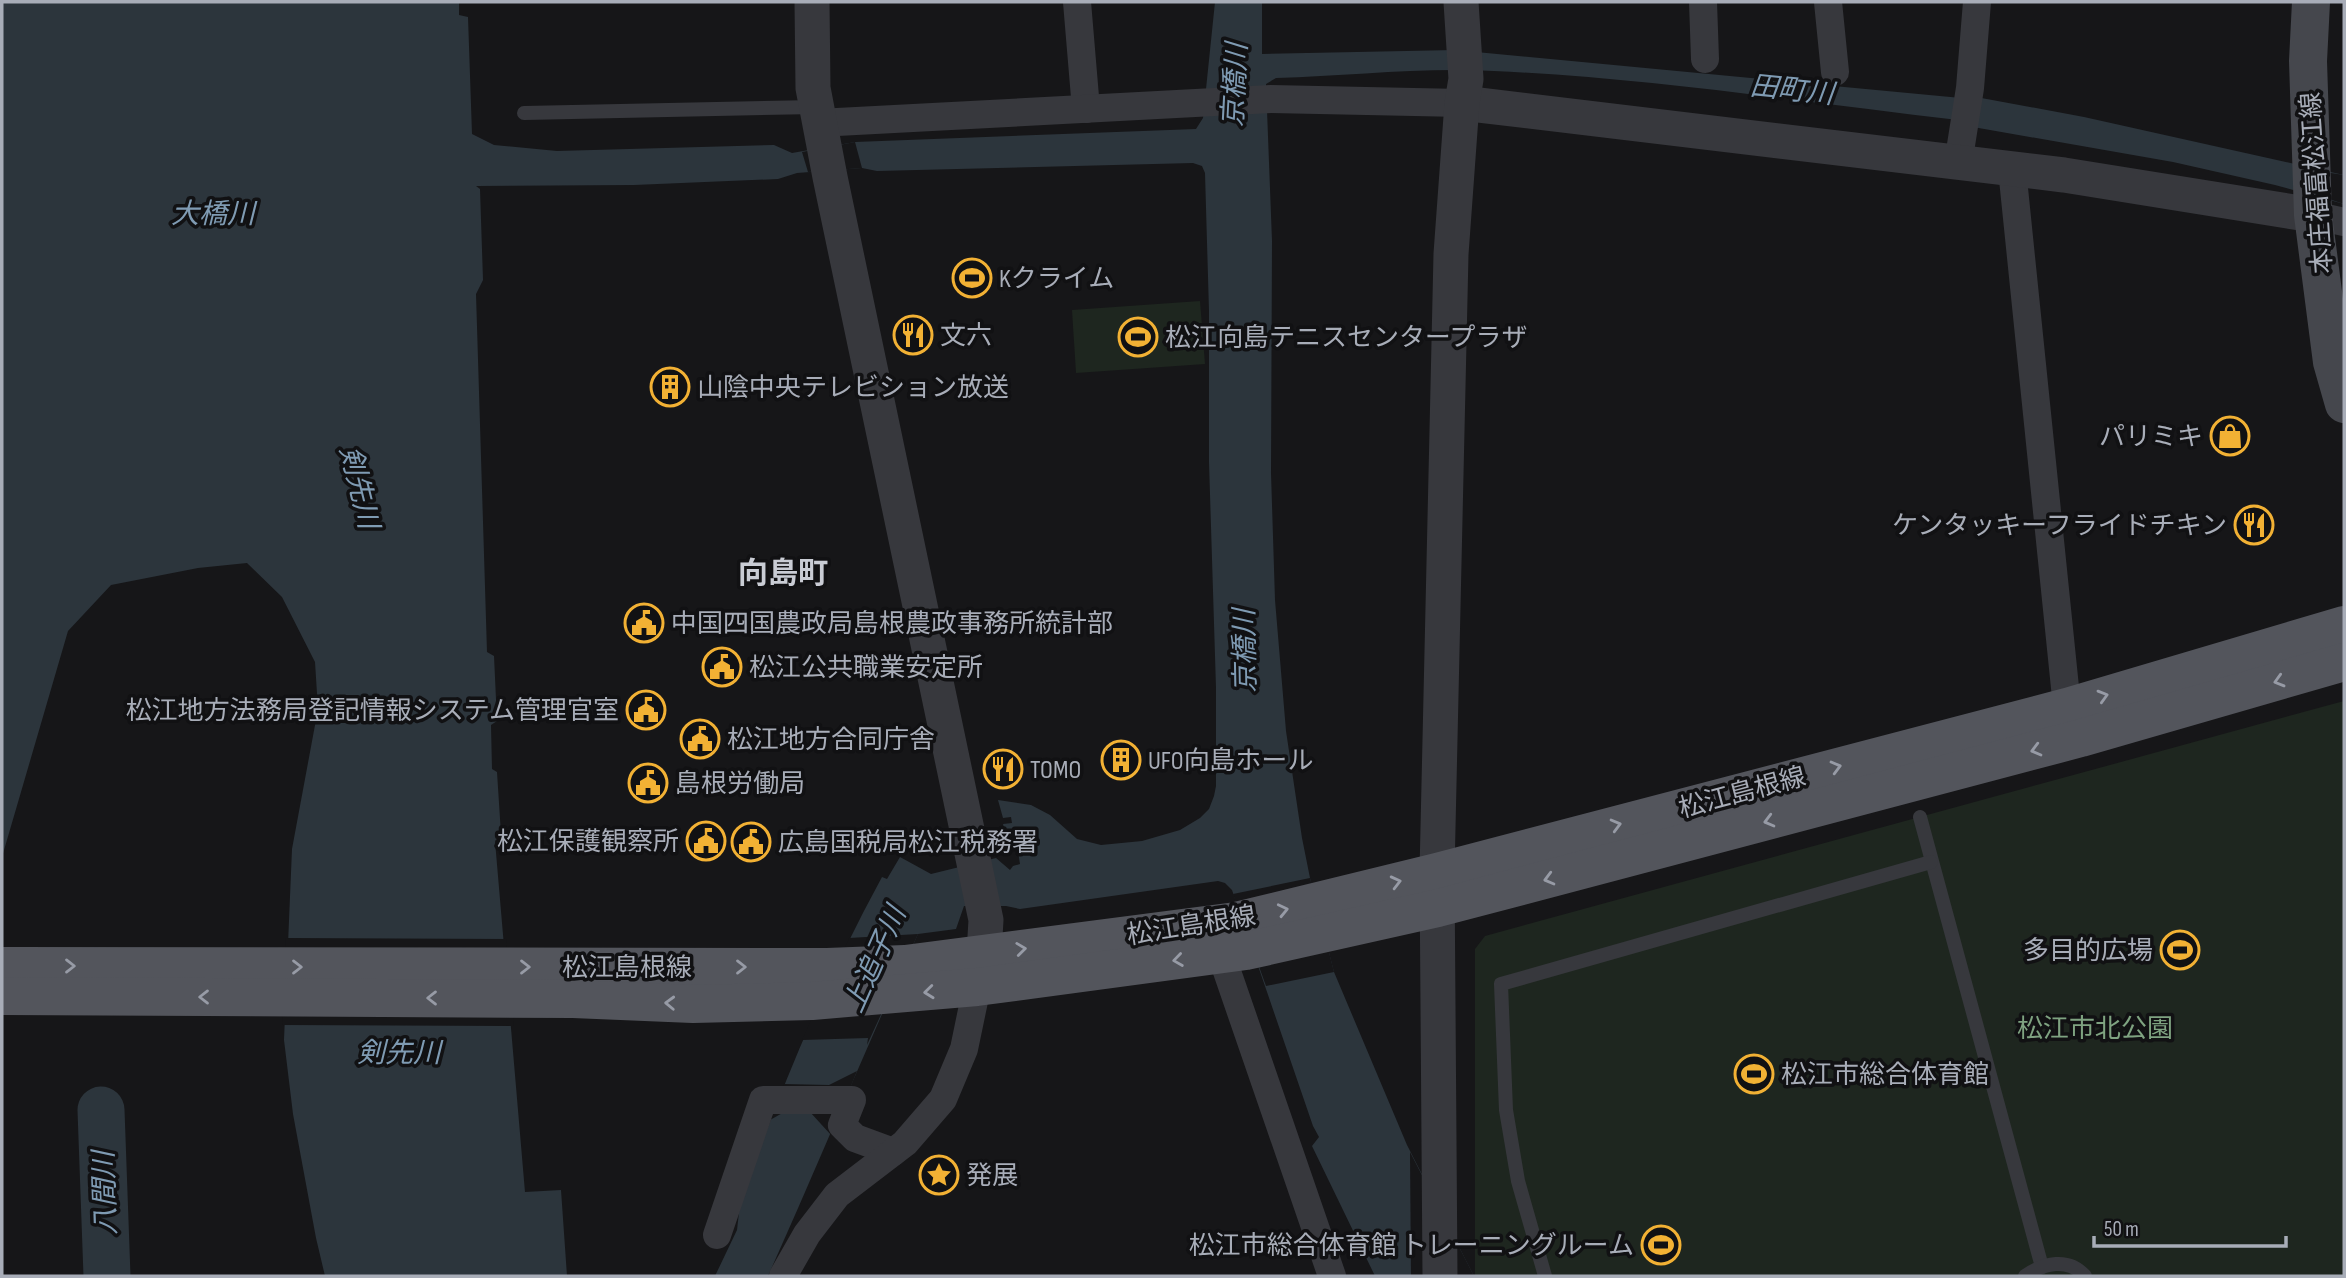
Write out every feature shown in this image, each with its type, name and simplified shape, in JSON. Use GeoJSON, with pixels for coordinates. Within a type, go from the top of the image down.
{"type":"FeatureCollection","features":[{"type":"Feature","properties":{"kind":"main road","name":"本庄福富松江線"},"geometry":{"type":"LineString","coordinates":[[2311,2],[2308,61],[2311,153],[2323,212],[2332,362],[2344,404]]}},
{"type":"Feature","properties":{"kind":"main road","name":"松江島根線"},"geometry":{"type":"LineString","coordinates":[[1437,890],[2344,625]]}},
{"type":"Feature","properties":{"kind":"main road","name":"松江島根線"},"geometry":{"type":"LineString","coordinates":[[2,966],[574,983],[819,984],[898,980],[983,954],[1234,942],[1437,890],[2068,741],[2344,662]]}},
{"type":"Feature","properties":{"kind":"main road","name":"松江島根線"},"geometry":{"type":"LineString","coordinates":[[2,996],[574,983]]}},
{"type":"Feature","properties":{"kind":"street"},"geometry":{"type":"LineString","coordinates":[[783,1276],[807,1234],[837,1195],[905,1143],[943,1099],[964,1049],[983,954],[960,803],[819,122],[813,88],[812,2]]}},
{"type":"Feature","properties":{"kind":"street"},"geometry":{"type":"LineString","coordinates":[[1077,2],[1086,110]]}},
{"type":"Feature","properties":{"kind":"street"},"geometry":{"type":"LineString","coordinates":[[1440,1276],[1437,890],[1451,254],[1464,91],[1465,44],[1461,2]]}},
{"type":"Feature","properties":{"kind":"street"},"geometry":{"type":"LineString","coordinates":[[1703,2],[1705,59]]}},
{"type":"Feature","properties":{"kind":"street"},"geometry":{"type":"LineString","coordinates":[[1828,2],[1835,72]]}},
{"type":"Feature","properties":{"kind":"street"},"geometry":{"type":"LineString","coordinates":[[1958,164],[1965,128],[1977,2]]}},
{"type":"Feature","properties":{"kind":"street"},"geometry":{"type":"LineString","coordinates":[[819,122],[1464,91],[1958,164],[2064,175],[2323,212]]}},
{"type":"Feature","properties":{"kind":"street"},"geometry":{"type":"LineString","coordinates":[[2012,169],[2067,707]]}},
{"type":"Feature","properties":{"kind":"street"},"geometry":{"type":"LineString","coordinates":[[1234,942],[1332,1276]]}},
{"type":"Feature","properties":{"kind":"street"},"geometry":{"type":"LineString","coordinates":[[717,1235],[764,1100],[852,1100],[842,1125],[855,1138],[893,1152]]}},
{"type":"Feature","properties":{"kind":"lane"},"geometry":{"type":"LineString","coordinates":[[524,113],[819,122]]}},
{"type":"Feature","properties":{"kind":"lane"},"geometry":{"type":"LineString","coordinates":[[1920,817],[2042,1267]]}},
{"type":"Feature","properties":{"kind":"lane"},"geometry":{"type":"LineString","coordinates":[[1545,1276],[1518,1181],[1506,1110],[1501,984],[1931,862]]}},
{"type":"Feature","properties":{"kind":"lane"},"geometry":{"type":"LineString","coordinates":[[2025,1276],[2042,1267],[2061,1263],[2072,1265],[2085,1276]]}},
{"type":"Feature","properties":{"kind":"green space","name":"松江向島テニスセンタープラザ"},"geometry":{"type":"Polygon","coordinates":[[[1200,301],[1205,364],[1076,373],[1072,310],[1200,301]]]}},
{"type":"Feature","properties":{"kind":"green space","name":"松江市北公園"},"geometry":{"type":"Polygon","coordinates":[[[2344,701],[2344,1276],[1475,1276],[1475,949],[1485,936],[2344,701]]]}},
{"type":"Feature","properties":{"kind":"water"},"geometry":{"type":"Polygon","coordinates":[[[2,2],[459,2],[459,15],[468,17],[472,134],[494,145],[557,151],[774,145],[792,153],[855,142],[1196,129],[1203,118],[1215,2],[1262,2],[1262,54],[1455,50],[1961,98],[1976,97],[2084,117],[2344,175],[2344,204],[2173,162],[1973,127],[1958,120],[1668,85],[1552,74],[1467,70],[1276,78],[1266,84],[1272,241],[1271,473],[1275,600],[1286,731],[1302,838],[1334,972],[1407,1145],[1474,1276],[1375,1276],[1312,1146],[1319,1137],[1232,890],[1225,883],[1218,881],[1020,909],[1006,906],[964,906],[956,929],[918,934],[768,1276],[715,1276],[737,1230],[740,1204],[804,1037],[841,956],[882,877],[887,879],[900,857],[931,874],[996,858],[1010,870],[1020,864],[1016,839],[1007,841],[1003,824],[1012,823],[1011,817],[1003,818],[998,800],[1031,805],[1050,815],[1077,839],[1101,845],[1142,841],[1180,830],[1209,809],[1216,786],[1216,688],[1209,462],[1205,173],[1202,166],[1193,163],[877,171],[862,168],[797,173],[778,179],[634,185],[476,186],[480,189],[483,280],[476,294],[487,652],[494,656],[497,721],[491,725],[492,769],[497,772],[501,834],[495,841],[525,1192],[561,1190],[567,1276],[325,1276],[293,1114],[284,1040],[292,849],[318,709],[315,662],[282,597],[247,563],[198,568],[111,585],[68,631],[2,857],[2,2]]]}},
{"type":"Feature","properties":{"kind":"pier"},"geometry":{"type":"Polygon","coordinates":[[[855,142],[862,168],[808,172],[802,152],[855,142]]]}},
{"type":"Feature","properties":{"kind":"pier"},"geometry":{"type":"Polygon","coordinates":[[[2324,172],[2344,175],[2344,204],[2323,197],[2324,172]]]}},
{"type":"Feature","properties":{"kind":"pier"},"geometry":{"type":"Polygon","coordinates":[[[1310,878],[1334,972],[1266,986],[1233,894],[1310,878]]]}},
{"type":"Feature","properties":{"kind":"pier"},"geometry":{"type":"Polygon","coordinates":[[[918,934],[867,1045],[868,1038],[802,1040],[849,938],[918,934]]]}},
{"type":"Feature","properties":{"kind":"pier"},"geometry":{"type":"Polygon","coordinates":[[[286,938],[506,939],[514,1026],[282,1025],[286,938]]]}},
{"type":"Feature","properties":{"kind":"pier"},"geometry":{"type":"Polygon","coordinates":[[[857,1071],[831,1135],[810,1112],[786,1111],[770,1120],[784,1084],[829,1085],[857,1071]]]}},
{"type":"Feature","properties":{"kind":"pier"},"geometry":{"type":"Polygon","coordinates":[[[1410,1152],[1474,1276],[1411,1276],[1410,1152]]]}},
{"type":"Feature","properties":{"kind":"waterway","name":"八間川"},"geometry":{"type":"LineString","coordinates":[[101,1110],[107,1276]]}},
{"type":"Feature","properties":{"kind":"place","name":"Kクライム"},"geometry":{"type":"Point","coordinates":[972,278]}},
{"type":"Feature","properties":{"kind":"place","name":"文六"},"geometry":{"type":"Point","coordinates":[913,335]}},
{"type":"Feature","properties":{"kind":"place","name":"松江向島テニスセンタープラザ"},"geometry":{"type":"Point","coordinates":[1138,337]}},
{"type":"Feature","properties":{"kind":"place","name":"山陰中央テレビション放送"},"geometry":{"type":"Point","coordinates":[670,387]}},
{"type":"Feature","properties":{"kind":"place","name":"パリミキ"},"geometry":{"type":"Point","coordinates":[2230,436]}},
{"type":"Feature","properties":{"kind":"place","name":"ケンタッキーフライドチキン"},"geometry":{"type":"Point","coordinates":[2254,525]}},
{"type":"Feature","properties":{"kind":"place","name":"中国四国農政局島根農政事務所統計部"},"geometry":{"type":"Point","coordinates":[644,623]}},
{"type":"Feature","properties":{"kind":"place","name":"松江公共職業安定所"},"geometry":{"type":"Point","coordinates":[722,667]}},
{"type":"Feature","properties":{"kind":"place","name":"松江地方法務局登記情報システム管理官室"},"geometry":{"type":"Point","coordinates":[646,710]}},
{"type":"Feature","properties":{"kind":"place","name":"松江地方合同庁舎"},"geometry":{"type":"Point","coordinates":[700,739]}},
{"type":"Feature","properties":{"kind":"place","name":"UFO向島ホール"},"geometry":{"type":"Point","coordinates":[1121,760]}},
{"type":"Feature","properties":{"kind":"place","name":"TOMO"},"geometry":{"type":"Point","coordinates":[1003,769]}},
{"type":"Feature","properties":{"kind":"place","name":"島根労働局"},"geometry":{"type":"Point","coordinates":[648,783]}},
{"type":"Feature","properties":{"kind":"place","name":"松江保護観察所"},"geometry":{"type":"Point","coordinates":[706,841]}},
{"type":"Feature","properties":{"kind":"place","name":"広島国税局松江税務署"},"geometry":{"type":"Point","coordinates":[751,842]}},
{"type":"Feature","properties":{"kind":"place","name":"多目的広場"},"geometry":{"type":"Point","coordinates":[2180,950]}},
{"type":"Feature","properties":{"kind":"place","name":"松江市総合体育館"},"geometry":{"type":"Point","coordinates":[1754,1074]}},
{"type":"Feature","properties":{"kind":"place","name":"発展"},"geometry":{"type":"Point","coordinates":[939,1175]}},
{"type":"Feature","properties":{"kind":"place","name":"松江市総合体育館 トレーニングルーム"},"geometry":{"type":"Point","coordinates":[1661,1245]}},
{"type":"Feature","properties":{"kind":"district","name":"向島町"},"geometry":{"type":"Point","coordinates":[783,573]}},
{"type":"Feature","properties":{"kind":"water label","name":"京橋川"},"geometry":{"type":"Point","coordinates":[1234,85]}},
{"type":"Feature","properties":{"kind":"water label","name":"田町川"},"geometry":{"type":"Point","coordinates":[1792,89]}},
{"type":"Feature","properties":{"kind":"water label","name":"大橋川"},"geometry":{"type":"Point","coordinates":[213,213]}},
{"type":"Feature","properties":{"kind":"water label","name":"剣先川"},"geometry":{"type":"Point","coordinates":[360,487]}},
{"type":"Feature","properties":{"kind":"water label","name":"京橋川"},"geometry":{"type":"Point","coordinates":[1244,651]}},
{"type":"Feature","properties":{"kind":"water label","name":"上追子川"},"geometry":{"type":"Point","coordinates":[874,959]}},
{"type":"Feature","properties":{"kind":"water label","name":"剣先川"},"geometry":{"type":"Point","coordinates":[399,1052]}}]}
